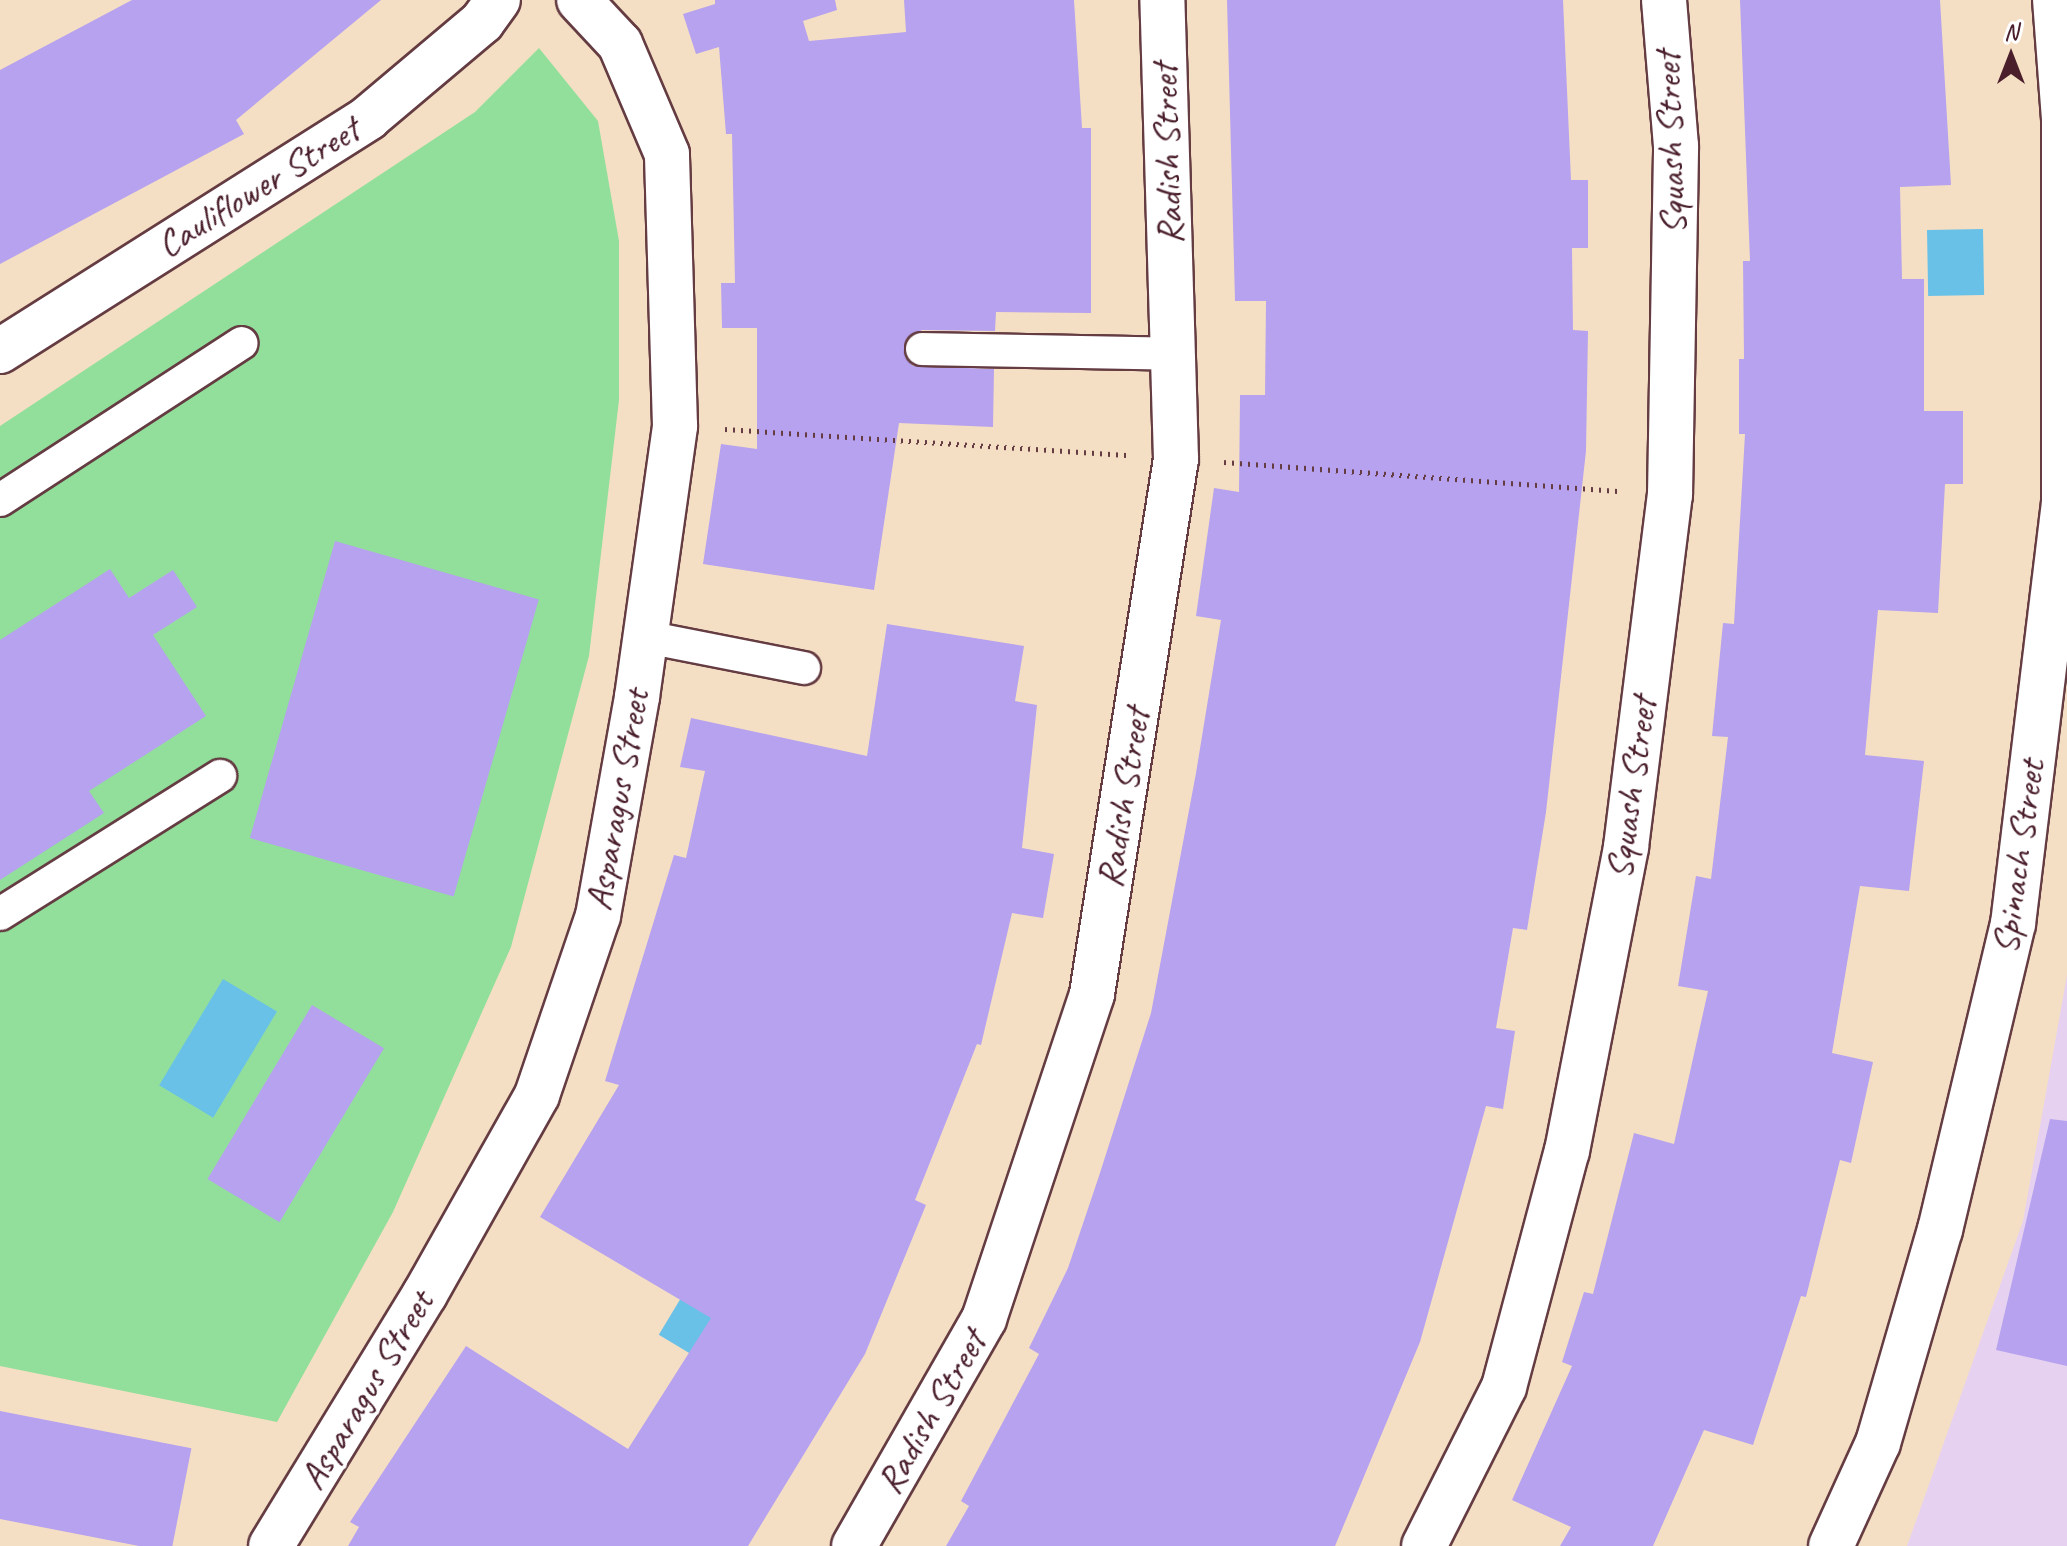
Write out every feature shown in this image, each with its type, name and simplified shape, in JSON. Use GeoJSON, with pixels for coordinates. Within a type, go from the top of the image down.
{"type":"FeatureCollection","features":[{"type":"Feature","properties":{"kind":"street","name":"Cauliflower Street"},"geometry":{"type":"LineString","coordinates":[[0,351],[368,118],[482,22],[498,0]]}},
{"type":"Feature","properties":{"kind":"street","name":"Asparagus Street"},"geometry":{"type":"LineString","coordinates":[[271,1546],[425,1294],[537,1095],[598,916],[646,637],[675,426],[667,154],[620,44],[579,0]]}},
{"type":"Feature","properties":{"kind":"street","name":"Radish Street"},"geometry":{"type":"LineString","coordinates":[[854,1546],[984,1319],[1092,994],[1176,459],[1162,0]]}},
{"type":"Feature","properties":{"kind":"street","name":"Squash Street"},"geometry":{"type":"LineString","coordinates":[[1424,1546],[1504,1387],[1567,1151],[1626,847],[1670,495],[1676,146],[1664,0]]}},
{"type":"Feature","properties":{"kind":"street","name":"Spinach Street"},"geometry":{"type":"LineString","coordinates":[[1831,1546],[1878,1443],[1940,1230],[2013,924],[2064,503],[2064,119],[2055,0]]}},
{"type":"Feature","properties":{"kind":"lane"},"geometry":{"type":"LineString","coordinates":[[0,500],[242,343]]}},
{"type":"Feature","properties":{"kind":"lane"},"geometry":{"type":"LineString","coordinates":[[922,349],[1172,354]]}},
{"type":"Feature","properties":{"kind":"lane"},"geometry":{"type":"LineString","coordinates":[[646,637],[804,668]]}},
{"type":"Feature","properties":{"kind":"lane"},"geometry":{"type":"LineString","coordinates":[[0,914],[220,776]]}},
{"type":"Feature","properties":{"kind":"shaded area"},"geometry":{"type":"Polygon","coordinates":[[[2067,975],[2067,1546],[1907,1546],[2023,1221],[2067,975]]]}},
{"type":"Feature","properties":{"kind":"green space"},"geometry":{"type":"Polygon","coordinates":[[[539,48],[598,121],[619,241],[619,400],[589,656],[511,947],[393,1212],[277,1422],[0,1366],[0,426],[475,112],[539,48]]]}},
{"type":"Feature","properties":{"kind":"water"},"geometry":{"type":"Polygon","coordinates":[[[1983,229],[1984,295],[1928,296],[1927,230],[1983,229]]]}},
{"type":"Feature","properties":{"kind":"water"},"geometry":{"type":"Polygon","coordinates":[[[223,979],[277,1011],[213,1118],[159,1085],[223,979]]]}},
{"type":"Feature","properties":{"kind":"water"},"geometry":{"type":"Polygon","coordinates":[[[717,1238],[759,1263],[701,1360],[659,1335],[717,1238]]]}},
{"type":"Feature","properties":{"kind":"building"},"geometry":{"type":"Polygon","coordinates":[[[132,0],[381,0],[236,120],[244,134],[0,264],[0,70],[132,0]]]}},
{"type":"Feature","properties":{"kind":"building"},"geometry":{"type":"Polygon","coordinates":[[[715,0],[835,0],[837,10],[803,21],[809,41],[906,32],[904,0],[1074,0],[1082,128],[1091,128],[1091,313],[996,312],[995,331],[922,330],[906,339],[905,357],[913,366],[994,369],[993,427],[899,423],[874,590],[703,564],[721,444],[757,449],[757,328],[722,328],[721,283],[735,283],[732,134],[726,134],[719,47],[696,54],[683,14],[715,4],[715,0]]]}},
{"type":"Feature","properties":{"kind":"building"},"geometry":{"type":"Polygon","coordinates":[[[1227,0],[1563,0],[1571,180],[1588,180],[1588,248],[1572,248],[1573,330],[1588,331],[1586,451],[1546,812],[1527,930],[1513,928],[1496,1028],[1515,1031],[1503,1109],[1486,1106],[1420,1342],[1335,1546],[946,1546],[969,1506],[961,1501],[1039,1354],[1029,1348],[1068,1268],[1151,1013],[1221,620],[1196,616],[1214,488],[1239,492],[1240,395],[1265,395],[1266,301],[1235,301],[1227,0]]]}},
{"type":"Feature","properties":{"kind":"building"},"geometry":{"type":"Polygon","coordinates":[[[1740,0],[1940,0],[1951,185],[1900,187],[1902,279],[1924,279],[1924,411],[1963,411],[1963,484],[1945,484],[1938,613],[1878,610],[1865,755],[1924,761],[1909,891],[1860,886],[1832,1053],[1873,1062],[1851,1163],[1840,1160],[1806,1297],[1801,1296],[1753,1445],[1704,1430],[1653,1546],[1560,1546],[1571,1527],[1512,1500],[1572,1366],[1562,1362],[1584,1292],[1593,1294],[1634,1133],[1674,1144],[1708,991],[1678,986],[1696,876],[1711,879],[1728,737],[1712,736],[1723,623],[1734,624],[1745,434],[1739,434],[1739,359],[1744,359],[1743,261],[1750,261],[1740,0]]]}},
{"type":"Feature","properties":{"kind":"building"},"geometry":{"type":"Polygon","coordinates":[[[335,541],[539,599],[454,896],[250,838],[335,541]]]}},
{"type":"Feature","properties":{"kind":"building"},"geometry":{"type":"Polygon","coordinates":[[[110,569],[129,598],[173,570],[197,607],[153,635],[206,716],[89,791],[104,813],[0,880],[0,640],[110,569]]]}},
{"type":"Feature","properties":{"kind":"building"},"geometry":{"type":"Polygon","coordinates":[[[887,624],[1024,646],[1015,701],[1037,705],[1022,848],[1054,854],[1043,918],[1012,913],[981,1045],[977,1044],[915,1200],[926,1205],[865,1354],[748,1546],[348,1546],[359,1527],[350,1522],[466,1346],[628,1449],[711,1318],[540,1217],[619,1085],[605,1081],[674,855],[686,858],[705,771],[680,767],[691,718],[867,756],[887,624]]]}},
{"type":"Feature","properties":{"kind":"building"},"geometry":{"type":"Polygon","coordinates":[[[312,1005],[384,1048],[279,1222],[207,1179],[312,1005]]]}},
{"type":"Feature","properties":{"kind":"building"},"geometry":{"type":"Polygon","coordinates":[[[2050,1119],[2067,1121],[2067,1366],[1996,1350],[2050,1119]]]}},
{"type":"Feature","properties":{"kind":"building"},"geometry":{"type":"Polygon","coordinates":[[[0,1411],[191,1448],[172,1546],[139,1546],[0,1519],[0,1411]]]}}]}
